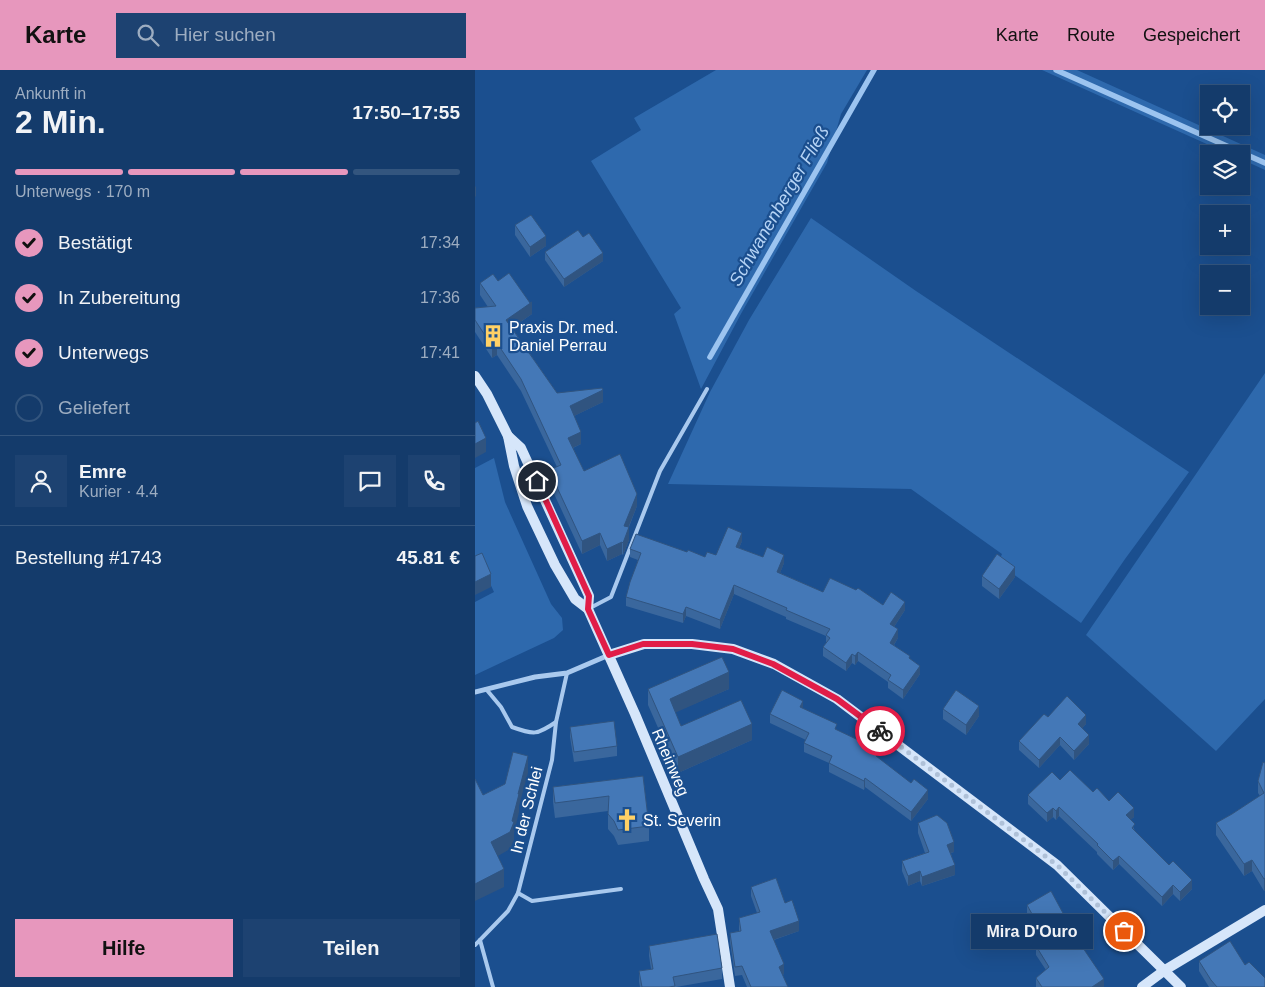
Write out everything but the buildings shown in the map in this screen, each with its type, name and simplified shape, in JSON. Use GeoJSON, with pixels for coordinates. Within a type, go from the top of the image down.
{"type":"FeatureCollection","features":[{"type":"Feature","properties":{"kind":"main road","name":"Rheinweg"},"geometry":{"type":"LineString","coordinates":[[475,376],[487,394],[508,436],[514,466],[527,506],[560,574],[575,599],[588,609],[718,909],[730,987]]}},
{"type":"Feature","properties":{"kind":"main road","name":"Rheinweg"},"geometry":{"type":"LineString","coordinates":[[508,436],[521,448],[589,596],[588,609]]}},
{"type":"Feature","properties":{"kind":"main road"},"geometry":{"type":"LineString","coordinates":[[609,655],[643,644],[692,644],[733,649],[773,664],[837,699],[1057,865],[1181,987]]}},
{"type":"Feature","properties":{"kind":"main road"},"geometry":{"type":"LineString","coordinates":[[1142,987],[1165,970],[1265,910]]}},
{"type":"Feature","properties":{"kind":"street"},"geometry":{"type":"LineString","coordinates":[[475,692],[535,677],[567,673],[609,655]]}},
{"type":"Feature","properties":{"kind":"lane"},"geometry":{"type":"LineString","coordinates":[[588,609],[611,597],[660,470],[707,389]]}},
{"type":"Feature","properties":{"kind":"lane","name":"In der Schlei"},"geometry":{"type":"LineString","coordinates":[[475,945],[508,911],[518,893],[552,760],[556,722],[567,673]]}},
{"type":"Feature","properties":{"kind":"lane"},"geometry":{"type":"LineString","coordinates":[[486,689],[501,707],[512,727],[534,734],[556,722]]}},
{"type":"Feature","properties":{"kind":"lane"},"geometry":{"type":"LineString","coordinates":[[518,893],[532,901],[621,888]]}},
{"type":"Feature","properties":{"kind":"lane"},"geometry":{"type":"LineString","coordinates":[[475,936],[480,940],[493,987]]}},
{"type":"Feature","properties":{"kind":"shaded area"},"geometry":{"type":"Polygon","coordinates":[[[716,70],[867,70],[841,114],[827,163],[742,312],[701,389],[674,314],[681,308],[591,161],[641,130],[634,118],[716,70]]]}},
{"type":"Feature","properties":{"kind":"shaded area"},"geometry":{"type":"Polygon","coordinates":[[[1042,70],[1077,70],[1200,126],[1200,135],[1221,135],[1243,145],[1209,145],[1042,70]]]}},
{"type":"Feature","properties":{"kind":"shaded area"},"geometry":{"type":"Polygon","coordinates":[[[1250,148],[1265,155],[1265,170],[1250,163],[1250,148]]]}},
{"type":"Feature","properties":{"kind":"shaded area"},"geometry":{"type":"Polygon","coordinates":[[[811,218],[916,291],[1189,472],[1081,623],[998,563],[1002,554],[911,489],[668,484],[710,392],[749,320],[811,218]]]}},
{"type":"Feature","properties":{"kind":"shaded area"},"geometry":{"type":"Polygon","coordinates":[[[1265,373],[1265,699],[1216,751],[1086,635],[1265,373]]]}},
{"type":"Feature","properties":{"kind":"shaded area"},"geometry":{"type":"Polygon","coordinates":[[[494,458],[505,502],[551,604],[562,618],[563,630],[554,638],[475,675],[475,602],[494,592],[482,566],[475,569],[475,468],[494,458]]]}},
{"type":"Feature","properties":{"kind":"waterway","name":"Schwanenberger Fließ"},"geometry":{"type":"LineString","coordinates":[[710,357],[874,70]]}},
{"type":"Feature","properties":{"kind":"waterway","name":"Schwanenberger Fließ"},"geometry":{"type":"LineString","coordinates":[[1056,70],[1265,163]]}},
{"type":"Feature","properties":{"kind":"way so far"},"geometry":{"type":"LineString","coordinates":[[880,731],[1057,865],[1124,931]]}},
{"type":"Feature","properties":{"kind":"place","name":"Praxis Dr. med. Daniel Perrau"},"geometry":{"type":"Point","coordinates":[493,336]}},
{"type":"Feature","properties":{"kind":"place","name":"St. Severin"},"geometry":{"type":"Point","coordinates":[627,820]}},
{"type":"Feature","properties":{"kind":"place","name":"Mira D'Ouro"},"geometry":{"type":"Point","coordinates":[1124,931]}},
{"type":"Feature","properties":{"kind":"route"},"geometry":{"type":"LineString","coordinates":[[537,481],[589,596],[588,609],[609,655],[643,644],[692,644],[733,649],[773,664],[837,699],[880,731]]}}]}
